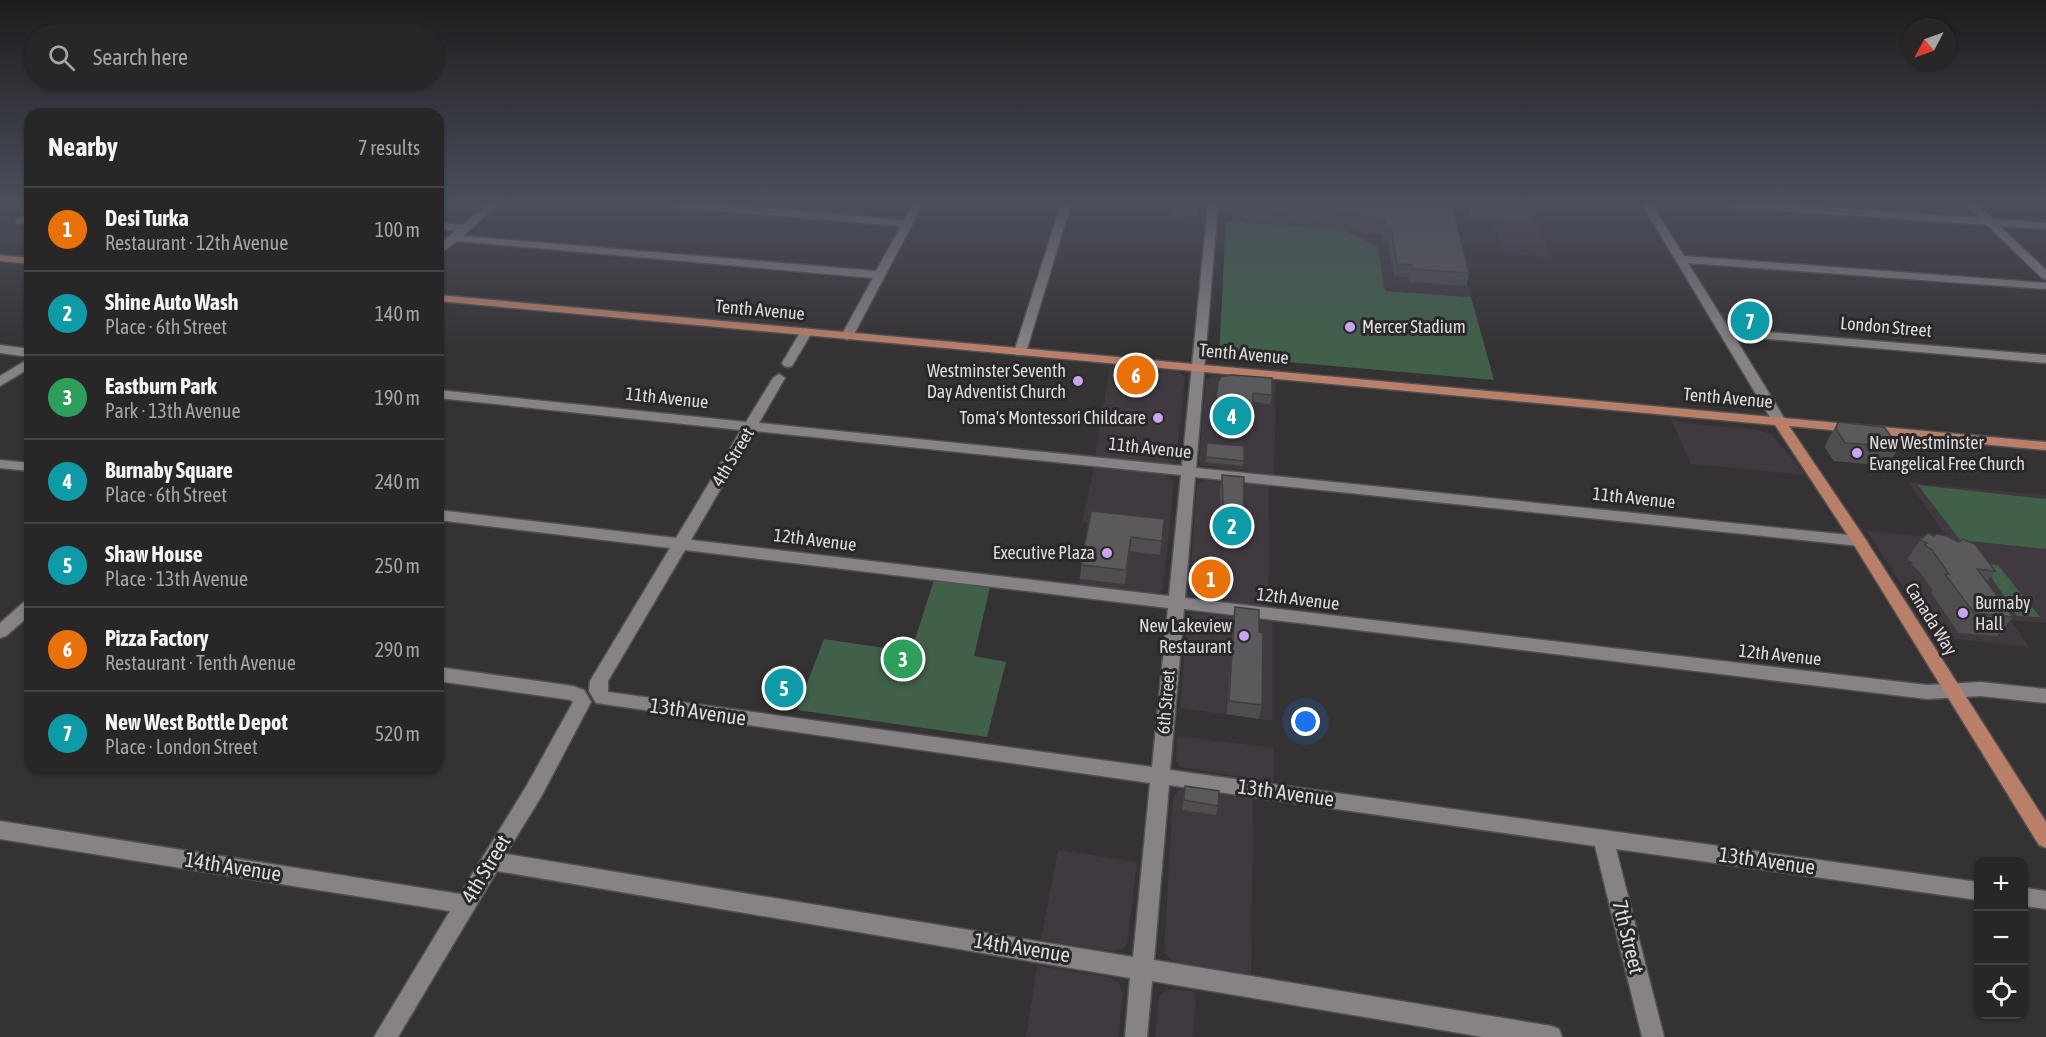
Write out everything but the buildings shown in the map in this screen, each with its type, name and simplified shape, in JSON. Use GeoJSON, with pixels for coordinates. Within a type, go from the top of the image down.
{"type":"FeatureCollection","features":[{"type":"Feature","properties":{"kind":"main road"},"geometry":{"type":"LineString","coordinates":[[0,258],[24,260]]}},
{"type":"Feature","properties":{"kind":"main road","name":"Tenth Avenue"},"geometry":{"type":"LineString","coordinates":[[444,299],[2046,446]]}},
{"type":"Feature","properties":{"kind":"main road","name":"Canada Way"},"geometry":{"type":"LineString","coordinates":[[1779,421],[1859,541],[2046,839]]}},
{"type":"Feature","properties":{"kind":"street"},"geometry":{"type":"LineString","coordinates":[[620,252],[880,275]]}},
{"type":"Feature","properties":{"kind":"street"},"geometry":{"type":"LineString","coordinates":[[847,336],[892,252]]}},
{"type":"Feature","properties":{"kind":"street"},"geometry":{"type":"LineString","coordinates":[[1020,352],[1051,252]]}},
{"type":"Feature","properties":{"kind":"street","name":"6th Street"},"geometry":{"type":"LineString","coordinates":[[1136,1037],[1209,252]]}},
{"type":"Feature","properties":{"kind":"street"},"geometry":{"type":"LineString","coordinates":[[1675,252],[1779,421]]}},
{"type":"Feature","properties":{"kind":"street"},"geometry":{"type":"LineString","coordinates":[[2022,252],[2046,276]]}},
{"type":"Feature","properties":{"kind":"street"},"geometry":{"type":"LineString","coordinates":[[1679,259],[2046,286]]}},
{"type":"Feature","properties":{"kind":"street"},"geometry":{"type":"LineString","coordinates":[[788,363],[806,332]]}},
{"type":"Feature","properties":{"kind":"street","name":"London Street"},"geometry":{"type":"LineString","coordinates":[[1724,332],[2046,359]]}},
{"type":"Feature","properties":{"kind":"street"},"geometry":{"type":"LineString","coordinates":[[0,349],[24,352]]}},
{"type":"Feature","properties":{"kind":"street"},"geometry":{"type":"LineString","coordinates":[[0,382],[24,366]]}},
{"type":"Feature","properties":{"kind":"street","name":"4th Street"},"geometry":{"type":"LineString","coordinates":[[385,1037],[779,378]]}},
{"type":"Feature","properties":{"kind":"street","name":"11th Avenue"},"geometry":{"type":"LineString","coordinates":[[444,395],[1859,541]]}},
{"type":"Feature","properties":{"kind":"street"},"geometry":{"type":"LineString","coordinates":[[0,464],[24,466]]}},
{"type":"Feature","properties":{"kind":"street","name":"12th Avenue"},"geometry":{"type":"LineString","coordinates":[[444,516],[1927,692],[1981,689],[2046,696]]}},
{"type":"Feature","properties":{"kind":"street"},"geometry":{"type":"LineString","coordinates":[[0,632],[15,620]]}},
{"type":"Feature","properties":{"kind":"street","name":"13th Avenue"},"geometry":{"type":"LineString","coordinates":[[444,675],[589,695],[609,700],[1160,775],[1974,890]]}},
{"type":"Feature","properties":{"kind":"street","name":"14th Avenue"},"geometry":{"type":"LineString","coordinates":[[0,830],[465,904]]}},
{"type":"Feature","properties":{"kind":"street","name":"7th Street"},"geometry":{"type":"LineString","coordinates":[[1603,838],[1653,1037]]}},
{"type":"Feature","properties":{"kind":"street","name":"14th Avenue"},"geometry":{"type":"LineString","coordinates":[[492,861],[1551,1037]]}},
{"type":"Feature","properties":{"kind":"street"},"geometry":{"type":"LineString","coordinates":[[2028,898],[2046,900]]}},
{"type":"Feature","properties":{"kind":"shaded area"},"geometry":{"type":"Polygon","coordinates":[[[1379,252],[1459,252],[1471,297],[1385,291],[1379,252]]]}},
{"type":"Feature","properties":{"kind":"shaded area"},"geometry":{"type":"Polygon","coordinates":[[[1549,252],[1551,257],[1504,253],[1549,252]]]}},
{"type":"Feature","properties":{"kind":"shaded area"},"geometry":{"type":"Polygon","coordinates":[[[1716,311],[1759,315],[1771,331],[1726,328],[1716,311]]]}},
{"type":"Feature","properties":{"kind":"shaded area"},"geometry":{"type":"Polygon","coordinates":[[[1110,366],[1179,372],[1185,377],[1174,462],[1166,464],[1095,457],[1110,366]]]}},
{"type":"Feature","properties":{"kind":"shaded area"},"geometry":{"type":"Polygon","coordinates":[[[1213,375],[1276,381],[1274,475],[1201,465],[1199,462],[1206,379],[1213,375]]]}},
{"type":"Feature","properties":{"kind":"shaded area"},"geometry":{"type":"Polygon","coordinates":[[[1670,417],[1682,423],[1755,429],[1771,434],[1806,475],[1691,464],[1670,417]]]}},
{"type":"Feature","properties":{"kind":"shaded area"},"geometry":{"type":"Polygon","coordinates":[[[1094,467],[1165,475],[1174,481],[1163,588],[1159,592],[1153,594],[1079,585],[1088,523],[1082,521],[1094,467]]]}},
{"type":"Feature","properties":{"kind":"shaded area"},"geometry":{"type":"Polygon","coordinates":[[[1206,480],[1269,486],[1268,609],[1201,600],[1189,592],[1197,484],[1206,480]]]}},
{"type":"Feature","properties":{"kind":"shaded area"},"geometry":{"type":"Polygon","coordinates":[[[1909,483],[2046,495],[2046,623],[2010,620],[2029,647],[1935,637],[1867,531],[1948,539],[1909,483]]]}},
{"type":"Feature","properties":{"kind":"shaded area"},"geometry":{"type":"Polygon","coordinates":[[[1192,613],[1273,621],[1273,721],[1180,708],[1187,618],[1192,613]]]}},
{"type":"Feature","properties":{"kind":"shaded area"},"geometry":{"type":"Polygon","coordinates":[[[1178,736],[1274,748],[1274,782],[1181,767],[1176,760],[1178,736]]]}},
{"type":"Feature","properties":{"kind":"shaded area"},"geometry":{"type":"Polygon","coordinates":[[[1187,789],[1253,799],[1251,974],[1173,961],[1164,952],[1173,797],[1179,790],[1187,789]]]}},
{"type":"Feature","properties":{"kind":"shaded area"},"geometry":{"type":"Polygon","coordinates":[[[1058,850],[1137,862],[1127,944],[1123,949],[1112,951],[1041,940],[1058,850]]]}},
{"type":"Feature","properties":{"kind":"shaded area"},"geometry":{"type":"Polygon","coordinates":[[[1037,966],[1109,977],[1118,982],[1123,993],[1118,1037],[1026,1037],[1037,966]]]}},
{"type":"Feature","properties":{"kind":"shaded area"},"geometry":{"type":"Polygon","coordinates":[[[1170,989],[1196,992],[1193,1037],[1155,1037],[1158,1001],[1161,994],[1170,989]]]}},
{"type":"Feature","properties":{"kind":"green space","name":"Mercer Stadium"},"geometry":{"type":"Polygon","coordinates":[[[1224,252],[1379,252],[1385,291],[1471,297],[1494,380],[1219,356],[1224,252]]]}},
{"type":"Feature","properties":{"kind":"green space"},"geometry":{"type":"Polygon","coordinates":[[[1918,485],[2046,499],[2046,549],[1960,540],[1918,485]]]}},
{"type":"Feature","properties":{"kind":"green space"},"geometry":{"type":"Polygon","coordinates":[[[1982,563],[1998,565],[2040,617],[2017,616],[1982,563]]]}},
{"type":"Feature","properties":{"kind":"green space"},"geometry":{"type":"Polygon","coordinates":[[[934,580],[990,587],[974,656],[1006,662],[987,737],[797,710],[824,639],[911,652],[934,580]]]}},
{"type":"Feature","properties":{"kind":"place","name":"New West Bottle Depot"},"geometry":{"type":"Point","coordinates":[1750,321]}},
{"type":"Feature","properties":{"kind":"place","name":"Mercer Stadium"},"geometry":{"type":"Point","coordinates":[1350,327]}},
{"type":"Feature","properties":{"kind":"place","name":"Pizza Factory"},"geometry":{"type":"Point","coordinates":[1136,375]}},
{"type":"Feature","properties":{"kind":"place","name":"Westminster Seventh Day Adventist Church"},"geometry":{"type":"Point","coordinates":[1078,381]}},
{"type":"Feature","properties":{"kind":"place","name":"Burnaby Square"},"geometry":{"type":"Point","coordinates":[1232,416]}},
{"type":"Feature","properties":{"kind":"place","name":"Toma's Montessori Childcare"},"geometry":{"type":"Point","coordinates":[1158,418]}},
{"type":"Feature","properties":{"kind":"place","name":"New Westminster Evangelical Free Church"},"geometry":{"type":"Point","coordinates":[1857,453]}},
{"type":"Feature","properties":{"kind":"place","name":"Shine Auto Wash"},"geometry":{"type":"Point","coordinates":[1232,526]}},
{"type":"Feature","properties":{"kind":"place","name":"Executive Plaza"},"geometry":{"type":"Point","coordinates":[1107,553]}},
{"type":"Feature","properties":{"kind":"place","name":"Desi Turka"},"geometry":{"type":"Point","coordinates":[1211,579]}},
{"type":"Feature","properties":{"kind":"place","name":"Burnaby Hall"},"geometry":{"type":"Point","coordinates":[1963,613]}},
{"type":"Feature","properties":{"kind":"place","name":"New Lakeview Restaurant"},"geometry":{"type":"Point","coordinates":[1244,636]}},
{"type":"Feature","properties":{"kind":"place","name":"Eastburn Park"},"geometry":{"type":"Point","coordinates":[903,659]}},
{"type":"Feature","properties":{"kind":"place","name":"Shaw House"},"geometry":{"type":"Point","coordinates":[784,688]}}]}
